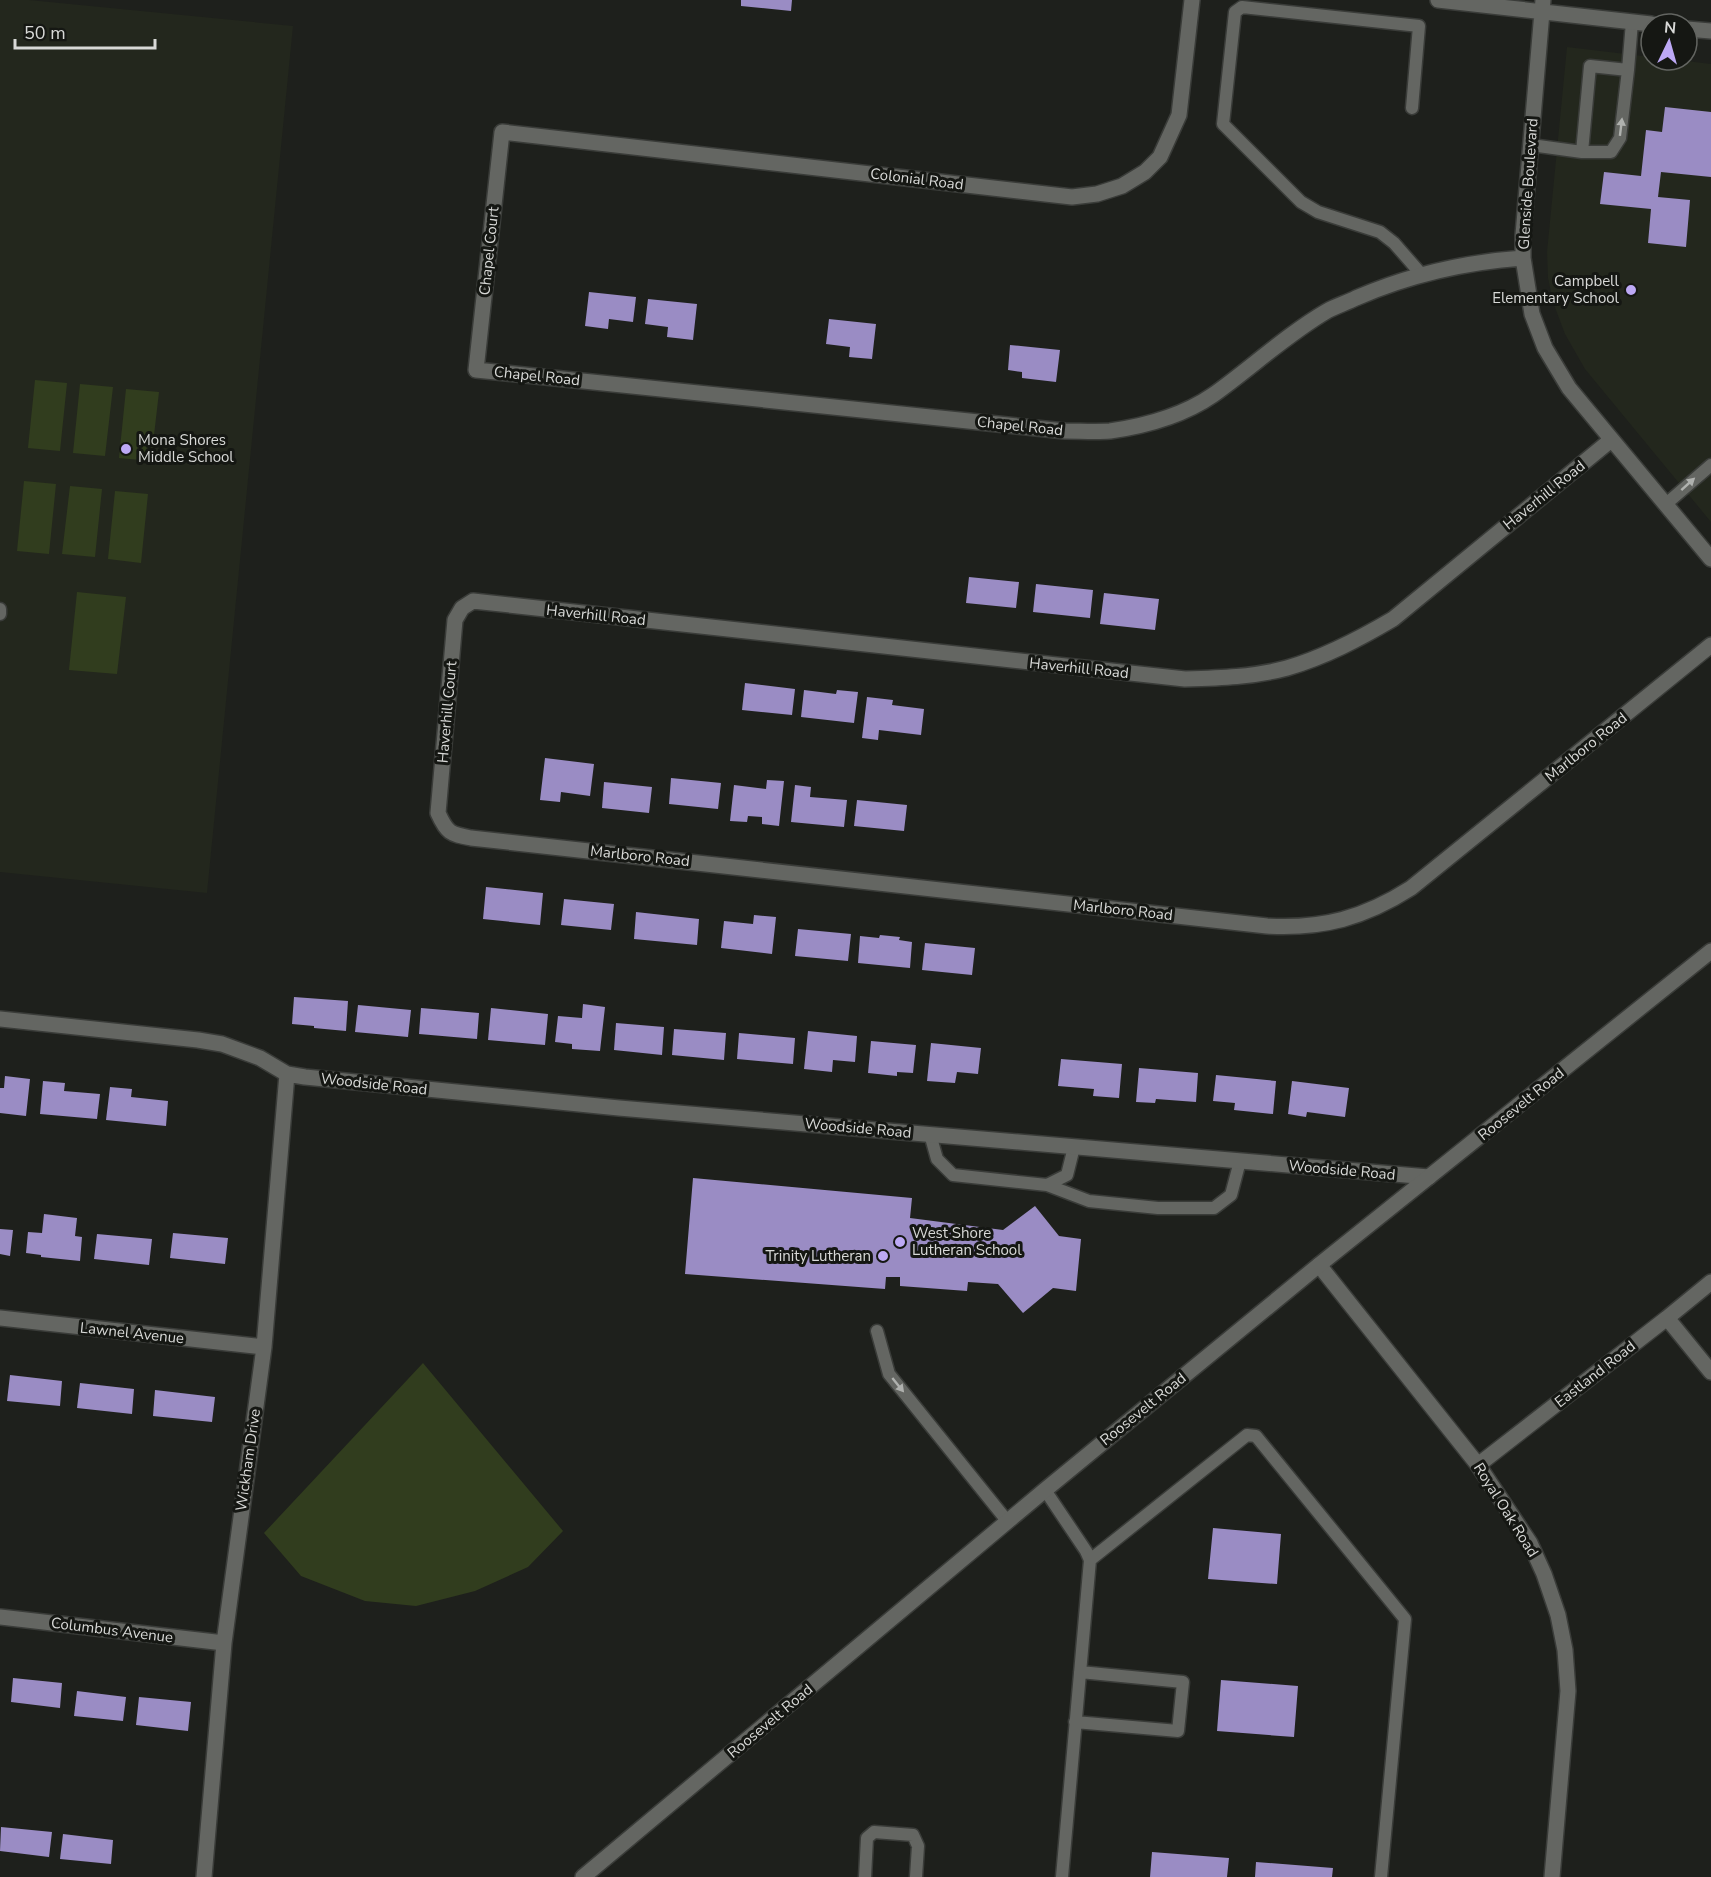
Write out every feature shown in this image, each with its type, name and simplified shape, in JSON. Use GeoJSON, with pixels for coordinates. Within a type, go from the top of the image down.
{"type":"FeatureCollection","features":[{"type":"Feature","properties":{"kind":"street","name":"Colonial Road"},"geometry":{"type":"LineString","coordinates":[[502,132],[1072,197],[1097,194],[1122,186],[1145,172],[1160,157],[1170,138],[1179,116],[1192,0]]}},
{"type":"Feature","properties":{"kind":"street"},"geometry":{"type":"LineString","coordinates":[[1438,0],[1542,6],[1639,23]]}},
{"type":"Feature","properties":{"kind":"street","name":"Glenside Boulevard"},"geometry":{"type":"LineString","coordinates":[[1542,6],[1523,235],[1523,258],[1532,314],[1545,348],[1569,388],[1711,559]]}},
{"type":"Feature","properties":{"kind":"street","name":"Chapel Court"},"geometry":{"type":"LineString","coordinates":[[476,370],[502,132]]}},
{"type":"Feature","properties":{"kind":"street","name":"Chapel Road"},"geometry":{"type":"LineString","coordinates":[[476,370],[1046,429],[1108,431],[1145,425],[1186,409],[1211,396],[1327,311],[1382,287],[1422,275],[1497,260],[1523,258]]}},
{"type":"Feature","properties":{"kind":"street","name":"Haverhill Road"},"geometry":{"type":"LineString","coordinates":[[473,601],[1185,679],[1227,678],[1287,668],[1318,657],[1354,641],[1393,619],[1611,440]]}},
{"type":"Feature","properties":{"kind":"street","name":"Haverhill Court"},"geometry":{"type":"LineString","coordinates":[[446,830],[438,813],[455,620],[462,608],[473,601]]}},
{"type":"Feature","properties":{"kind":"street","name":"Marlboro Road"},"geometry":{"type":"LineString","coordinates":[[446,830],[455,835],[471,838],[1267,926],[1293,927],[1322,924],[1352,918],[1387,903],[1411,888],[1711,645]]}},
{"type":"Feature","properties":{"kind":"street","name":"Roosevelt Road"},"geometry":{"type":"LineString","coordinates":[[583,1877],[1045,1490],[1319,1265],[1711,951]]}},
{"type":"Feature","properties":{"kind":"street"},"geometry":{"type":"LineString","coordinates":[[0,1019],[222,1044],[260,1058],[287,1074]]}},
{"type":"Feature","properties":{"kind":"street","name":"Woodside Road"},"geometry":{"type":"LineString","coordinates":[[287,1074],[607,1107],[1429,1177]]}},
{"type":"Feature","properties":{"kind":"street","name":"Wickham Drive"},"geometry":{"type":"LineString","coordinates":[[204,1877],[224,1643],[264,1347],[287,1074]]}},
{"type":"Feature","properties":{"kind":"street","name":"Royal Oak Road"},"geometry":{"type":"LineString","coordinates":[[1319,1265],[1478,1465],[1530,1543],[1544,1574],[1558,1615],[1565,1650],[1568,1691],[1552,1877]]}},
{"type":"Feature","properties":{"kind":"street","name":"Eastland Road"},"geometry":{"type":"LineString","coordinates":[[1478,1465],[1711,1282]]}},
{"type":"Feature","properties":{"kind":"street","name":"Lawnel Avenue"},"geometry":{"type":"LineString","coordinates":[[0,1318],[264,1347]]}},
{"type":"Feature","properties":{"kind":"street"},"geometry":{"type":"LineString","coordinates":[[1667,1318],[1711,1372]]}},
{"type":"Feature","properties":{"kind":"street","name":"Columbus Avenue"},"geometry":{"type":"LineString","coordinates":[[0,1617],[224,1643]]}},
{"type":"Feature","properties":{"kind":"lane"},"geometry":{"type":"LineString","coordinates":[[1412,108],[1419,26],[1242,7],[1235,12],[1223,124],[1301,202],[1318,212],[1380,232],[1394,243],[1422,275]]}},
{"type":"Feature","properties":{"kind":"lane"},"geometry":{"type":"LineString","coordinates":[[1530,145],[1582,152],[1611,152],[1616,146],[1620,138],[1632,22]]}},
{"type":"Feature","properties":{"kind":"lane"},"geometry":{"type":"LineString","coordinates":[[1582,152],[1590,66],[1628,70]]}},
{"type":"Feature","properties":{"kind":"lane"},"geometry":{"type":"LineString","coordinates":[[1666,504],[1711,465]]}},
{"type":"Feature","properties":{"kind":"lane"},"geometry":{"type":"LineString","coordinates":[[930,1134],[937,1159],[953,1174],[1047,1185],[1089,1201],[1158,1208],[1214,1208],[1231,1195],[1240,1161]]}},
{"type":"Feature","properties":{"kind":"lane"},"geometry":{"type":"LineString","coordinates":[[1047,1185],[1067,1174],[1074,1147]]}},
{"type":"Feature","properties":{"kind":"lane"},"geometry":{"type":"LineString","coordinates":[[877,1331],[889,1374],[1008,1522]]}},
{"type":"Feature","properties":{"kind":"lane"},"geometry":{"type":"LineString","coordinates":[[1090,1560],[1247,1435],[1256,1436],[1405,1619],[1381,1877]]}},
{"type":"Feature","properties":{"kind":"lane"},"geometry":{"type":"LineString","coordinates":[[1045,1490],[1090,1560],[1062,1877]]}},
{"type":"Feature","properties":{"kind":"lane"},"geometry":{"type":"LineString","coordinates":[[1075,1722],[1178,1731],[1183,1682],[1080,1672]]}},
{"type":"Feature","properties":{"kind":"lane"},"geometry":{"type":"LineString","coordinates":[[865,1877],[867,1838],[874,1832],[913,1835],[918,1846],[916,1877]]}},
{"type":"Feature","properties":{"kind":"shaded area","name":"Mona Shores Middle School"},"geometry":{"type":"Polygon","coordinates":[[[0,0],[29,0],[293,26],[207,893],[0,872],[0,0]]]}},
{"type":"Feature","properties":{"kind":"shaded area","name":"Campbell Elementary School"},"geometry":{"type":"Polygon","coordinates":[[[1567,47],[1639,56],[1639,72],[1699,72],[1699,63],[1711,64],[1711,522],[1585,369],[1565,334],[1553,302],[1548,278],[1547,252],[1567,47]]]}},
{"type":"Feature","properties":{"kind":"green space"},"geometry":{"type":"Polygon","coordinates":[[[35,380],[67,383],[60,451],[28,448],[35,380]]]}},
{"type":"Feature","properties":{"kind":"green space"},"geometry":{"type":"Polygon","coordinates":[[[80,384],[113,387],[105,456],[73,453],[80,384]]]}},
{"type":"Feature","properties":{"kind":"green space"},"geometry":{"type":"Polygon","coordinates":[[[126,389],[159,392],[151,461],[119,458],[126,389]]]}},
{"type":"Feature","properties":{"kind":"green space"},"geometry":{"type":"Polygon","coordinates":[[[24,481],[56,484],[49,554],[17,551],[24,481]]]}},
{"type":"Feature","properties":{"kind":"green space"},"geometry":{"type":"Polygon","coordinates":[[[70,486],[102,489],[95,557],[62,554],[70,486]]]}},
{"type":"Feature","properties":{"kind":"green space"},"geometry":{"type":"Polygon","coordinates":[[[115,491],[148,494],[141,563],[108,559],[115,491]]]}},
{"type":"Feature","properties":{"kind":"green space"},"geometry":{"type":"Polygon","coordinates":[[[77,592],[126,597],[117,674],[69,670],[77,592]]]}},
{"type":"Feature","properties":{"kind":"green space"},"geometry":{"type":"Polygon","coordinates":[[[423,1363],[563,1531],[528,1567],[475,1591],[416,1606],[365,1601],[301,1576],[264,1533],[423,1363]]]}},
{"type":"Feature","properties":{"kind":"building"},"geometry":{"type":"Polygon","coordinates":[[[741,0],[792,0],[791,11],[741,6],[741,0]]]}},
{"type":"Feature","properties":{"kind":"building"},"geometry":{"type":"Polygon","coordinates":[[[1665,107],[1711,112],[1711,177],[1661,172],[1658,197],[1690,200],[1686,247],[1648,243],[1651,209],[1600,204],[1604,172],[1641,176],[1646,130],[1662,132],[1665,107]]]}},
{"type":"Feature","properties":{"kind":"building"},"geometry":{"type":"Polygon","coordinates":[[[589,292],[636,297],[633,322],[609,319],[608,329],[585,326],[589,292]]]}},
{"type":"Feature","properties":{"kind":"building"},"geometry":{"type":"Polygon","coordinates":[[[648,299],[697,304],[693,340],[667,337],[668,327],[645,324],[648,299]]]}},
{"type":"Feature","properties":{"kind":"building"},"geometry":{"type":"Polygon","coordinates":[[[829,319],[876,324],[872,359],[849,357],[850,347],[826,344],[829,319]]]}},
{"type":"Feature","properties":{"kind":"building"},"geometry":{"type":"Polygon","coordinates":[[[1010,345],[1060,350],[1056,382],[1022,378],[1022,372],[1008,370],[1010,345]]]}},
{"type":"Feature","properties":{"kind":"building"},"geometry":{"type":"Polygon","coordinates":[[[969,577],[1019,582],[1016,608],[966,603],[969,577]]]}},
{"type":"Feature","properties":{"kind":"building"},"geometry":{"type":"Polygon","coordinates":[[[1036,584],[1093,590],[1090,618],[1033,612],[1036,584]]]}},
{"type":"Feature","properties":{"kind":"building"},"geometry":{"type":"Polygon","coordinates":[[[1104,593],[1159,599],[1155,630],[1100,624],[1104,593]]]}},
{"type":"Feature","properties":{"kind":"building"},"geometry":{"type":"Polygon","coordinates":[[[745,683],[795,689],[792,715],[742,710],[745,683]]]}},
{"type":"Feature","properties":{"kind":"building"},"geometry":{"type":"Polygon","coordinates":[[[804,690],[836,694],[837,690],[858,692],[854,723],[801,717],[804,690]]]}},
{"type":"Feature","properties":{"kind":"building"},"geometry":{"type":"Polygon","coordinates":[[[867,697],[893,700],[892,705],[924,709],[921,735],[879,730],[878,740],[862,738],[867,697]]]}},
{"type":"Feature","properties":{"kind":"building"},"geometry":{"type":"Polygon","coordinates":[[[545,758],[594,764],[590,796],[561,792],[560,802],[540,800],[545,758]]]}},
{"type":"Feature","properties":{"kind":"building"},"geometry":{"type":"Polygon","coordinates":[[[671,778],[721,783],[718,809],[669,804],[671,778]]]}},
{"type":"Feature","properties":{"kind":"building"},"geometry":{"type":"Polygon","coordinates":[[[767,780],[784,781],[779,826],[762,824],[762,817],[748,816],[747,822],[730,821],[734,785],[766,789],[767,780]]]}},
{"type":"Feature","properties":{"kind":"building"},"geometry":{"type":"Polygon","coordinates":[[[604,782],[652,787],[649,813],[602,808],[604,782]]]}},
{"type":"Feature","properties":{"kind":"building"},"geometry":{"type":"Polygon","coordinates":[[[795,785],[811,787],[810,797],[847,800],[844,827],[791,822],[795,785]]]}},
{"type":"Feature","properties":{"kind":"building"},"geometry":{"type":"Polygon","coordinates":[[[857,800],[907,805],[904,831],[854,826],[857,800]]]}},
{"type":"Feature","properties":{"kind":"building"},"geometry":{"type":"Polygon","coordinates":[[[486,887],[543,893],[540,925],[483,919],[486,887]]]}},
{"type":"Feature","properties":{"kind":"building"},"geometry":{"type":"Polygon","coordinates":[[[564,899],[614,904],[611,930],[561,925],[564,899]]]}},
{"type":"Feature","properties":{"kind":"building"},"geometry":{"type":"Polygon","coordinates":[[[636,912],[699,919],[697,945],[634,939],[636,912]]]}},
{"type":"Feature","properties":{"kind":"building"},"geometry":{"type":"Polygon","coordinates":[[[754,915],[776,917],[772,954],[721,948],[724,921],[753,924],[754,915]]]}},
{"type":"Feature","properties":{"kind":"building"},"geometry":{"type":"Polygon","coordinates":[[[798,929],[851,934],[848,961],[795,956],[798,929]]]}},
{"type":"Feature","properties":{"kind":"building"},"geometry":{"type":"Polygon","coordinates":[[[880,935],[900,937],[899,940],[912,942],[910,968],[858,963],[860,936],[879,938],[880,935]]]}},
{"type":"Feature","properties":{"kind":"building"},"geometry":{"type":"Polygon","coordinates":[[[925,943],[975,948],[972,975],[922,970],[925,943]]]}},
{"type":"Feature","properties":{"kind":"building"},"geometry":{"type":"Polygon","coordinates":[[[294,997],[348,1001],[346,1031],[292,1024],[294,997]]]}},
{"type":"Feature","properties":{"kind":"building"},"geometry":{"type":"Polygon","coordinates":[[[583,1004],[605,1007],[600,1051],[572,1049],[572,1044],[555,1042],[558,1016],[582,1018],[583,1004]]]}},
{"type":"Feature","properties":{"kind":"building"},"geometry":{"type":"Polygon","coordinates":[[[358,1005],[411,1010],[408,1037],[355,1032],[358,1005]]]}},
{"type":"Feature","properties":{"kind":"building"},"geometry":{"type":"Polygon","coordinates":[[[421,1008],[479,1013],[477,1039],[419,1034],[421,1008]]]}},
{"type":"Feature","properties":{"kind":"building"},"geometry":{"type":"Polygon","coordinates":[[[491,1008],[548,1014],[545,1045],[488,1040],[491,1008]]]}},
{"type":"Feature","properties":{"kind":"building"},"geometry":{"type":"Polygon","coordinates":[[[616,1023],[664,1027],[662,1055],[614,1050],[616,1023]]]}},
{"type":"Feature","properties":{"kind":"building"},"geometry":{"type":"Polygon","coordinates":[[[674,1029],[726,1033],[724,1060],[672,1055],[674,1029]]]}},
{"type":"Feature","properties":{"kind":"building"},"geometry":{"type":"Polygon","coordinates":[[[808,1031],[857,1036],[855,1062],[833,1060],[832,1072],[804,1069],[808,1031]]]}},
{"type":"Feature","properties":{"kind":"building"},"geometry":{"type":"Polygon","coordinates":[[[739,1033],[795,1038],[793,1064],[737,1059],[739,1033]]]}},
{"type":"Feature","properties":{"kind":"building"},"geometry":{"type":"Polygon","coordinates":[[[871,1041],[916,1045],[913,1073],[897,1072],[897,1076],[868,1073],[871,1041]]]}},
{"type":"Feature","properties":{"kind":"building"},"geometry":{"type":"Polygon","coordinates":[[[931,1043],[981,1048],[978,1074],[957,1072],[955,1083],[927,1081],[931,1043]]]}},
{"type":"Feature","properties":{"kind":"building"},"geometry":{"type":"Polygon","coordinates":[[[1061,1059],[1122,1064],[1119,1098],[1093,1096],[1094,1089],[1058,1086],[1061,1059]]]}},
{"type":"Feature","properties":{"kind":"building"},"geometry":{"type":"Polygon","coordinates":[[[1139,1068],[1198,1073],[1196,1102],[1156,1099],[1155,1103],[1136,1102],[1139,1068]]]}},
{"type":"Feature","properties":{"kind":"building"},"geometry":{"type":"Polygon","coordinates":[[[1216,1075],[1276,1081],[1273,1114],[1234,1110],[1235,1103],[1213,1101],[1216,1075]]]}},
{"type":"Feature","properties":{"kind":"building"},"geometry":{"type":"Polygon","coordinates":[[[5,1076],[30,1079],[26,1116],[0,1113],[0,1088],[4,1088],[5,1076]]]}},
{"type":"Feature","properties":{"kind":"building"},"geometry":{"type":"Polygon","coordinates":[[[43,1081],[65,1083],[64,1091],[100,1094],[97,1119],[40,1114],[43,1081]]]}},
{"type":"Feature","properties":{"kind":"building"},"geometry":{"type":"Polygon","coordinates":[[[1292,1081],[1349,1088],[1345,1117],[1307,1112],[1306,1117],[1288,1114],[1292,1081]]]}},
{"type":"Feature","properties":{"kind":"building"},"geometry":{"type":"Polygon","coordinates":[[[110,1087],[132,1089],[131,1097],[168,1101],[166,1126],[106,1120],[110,1087]]]}},
{"type":"Feature","properties":{"kind":"building","name":"Trinity Lutheran"},"geometry":{"type":"Polygon","coordinates":[[[693,1178],[912,1198],[910,1218],[1003,1230],[1035,1206],[1059,1236],[1081,1239],[1076,1291],[1053,1288],[1023,1313],[998,1284],[968,1282],[967,1291],[900,1286],[900,1277],[886,1277],[885,1289],[685,1274],[693,1178]]]}},
{"type":"Feature","properties":{"kind":"building"},"geometry":{"type":"Polygon","coordinates":[[[44,1214],[77,1218],[75,1236],[82,1237],[80,1261],[26,1253],[28,1232],[42,1233],[44,1214]]]}},
{"type":"Feature","properties":{"kind":"building"},"geometry":{"type":"Polygon","coordinates":[[[0,1229],[13,1230],[10,1256],[0,1254],[0,1229]]]}},
{"type":"Feature","properties":{"kind":"building"},"geometry":{"type":"Polygon","coordinates":[[[173,1233],[228,1238],[225,1264],[170,1258],[173,1233]]]}},
{"type":"Feature","properties":{"kind":"building"},"geometry":{"type":"Polygon","coordinates":[[[97,1234],[152,1239],[149,1265],[94,1259],[97,1234]]]}},
{"type":"Feature","properties":{"kind":"building"},"geometry":{"type":"Polygon","coordinates":[[[10,1375],[62,1381],[60,1406],[7,1401],[10,1375]]]}},
{"type":"Feature","properties":{"kind":"building"},"geometry":{"type":"Polygon","coordinates":[[[80,1383],[134,1389],[132,1414],[77,1408],[80,1383]]]}},
{"type":"Feature","properties":{"kind":"building"},"geometry":{"type":"Polygon","coordinates":[[[155,1390],[215,1397],[212,1422],[153,1416],[155,1390]]]}},
{"type":"Feature","properties":{"kind":"building"},"geometry":{"type":"Polygon","coordinates":[[[1213,1528],[1281,1534],[1277,1584],[1208,1579],[1213,1528]]]}},
{"type":"Feature","properties":{"kind":"building"},"geometry":{"type":"Polygon","coordinates":[[[13,1678],[62,1683],[60,1708],[11,1702],[13,1678]]]}},
{"type":"Feature","properties":{"kind":"building"},"geometry":{"type":"Polygon","coordinates":[[[1221,1680],[1298,1686],[1294,1737],[1217,1731],[1221,1680]]]}},
{"type":"Feature","properties":{"kind":"building"},"geometry":{"type":"Polygon","coordinates":[[[77,1691],[126,1697],[123,1721],[74,1716],[77,1691]]]}},
{"type":"Feature","properties":{"kind":"building"},"geometry":{"type":"Polygon","coordinates":[[[139,1697],[191,1702],[188,1731],[136,1725],[139,1697]]]}},
{"type":"Feature","properties":{"kind":"building"},"geometry":{"type":"Polygon","coordinates":[[[1,1827],[52,1832],[49,1857],[0,1851],[1,1827]]]}},
{"type":"Feature","properties":{"kind":"building"},"geometry":{"type":"Polygon","coordinates":[[[63,1834],[113,1840],[111,1864],[60,1859],[63,1834]]]}},
{"type":"Feature","properties":{"kind":"building"},"geometry":{"type":"Polygon","coordinates":[[[1152,1852],[1229,1858],[1227,1877],[1150,1877],[1152,1852]]]}},
{"type":"Feature","properties":{"kind":"building"},"geometry":{"type":"Polygon","coordinates":[[[1256,1862],[1333,1868],[1332,1877],[1255,1877],[1256,1862]]]}},
{"type":"Feature","properties":{"kind":"place","name":"Campbell Elementary School"},"geometry":{"type":"Point","coordinates":[1631,290]}},
{"type":"Feature","properties":{"kind":"place","name":"Mona Shores Middle School"},"geometry":{"type":"Point","coordinates":[126,449]}},
{"type":"Feature","properties":{"kind":"place","name":"West Shore Lutheran School"},"geometry":{"type":"Point","coordinates":[900,1242]}},
{"type":"Feature","properties":{"kind":"place","name":"Trinity Lutheran"},"geometry":{"type":"Point","coordinates":[883,1256]}}]}
